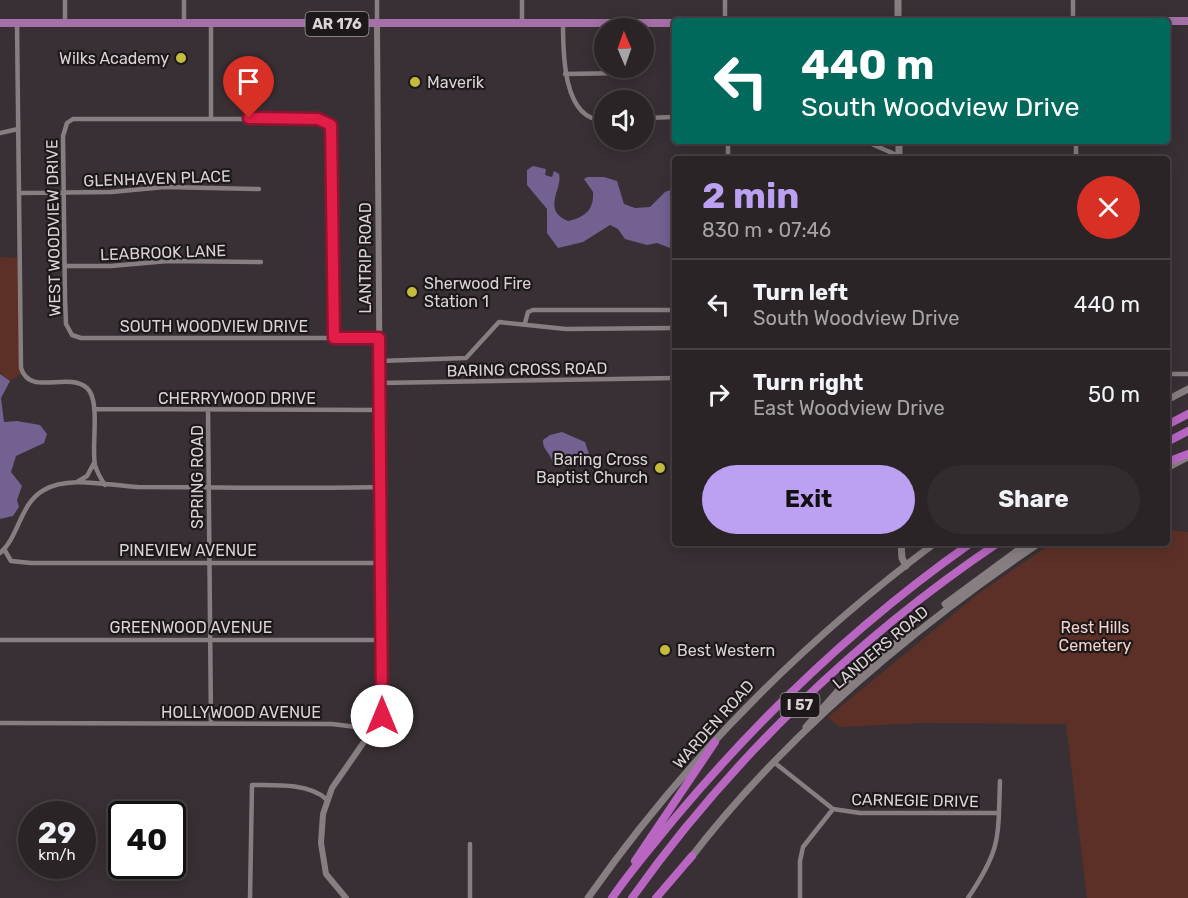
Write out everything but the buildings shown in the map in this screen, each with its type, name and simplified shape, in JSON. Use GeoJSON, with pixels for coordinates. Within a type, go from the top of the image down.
{"type":"FeatureCollection","features":[{"type":"Feature","properties":{"kind":"highway"},"geometry":{"type":"LineString","coordinates":[[1170,423],[1188,414]]}},
{"type":"Feature","properties":{"kind":"highway"},"geometry":{"type":"LineString","coordinates":[[1170,440],[1188,431]]}},
{"type":"Feature","properties":{"kind":"highway"},"geometry":{"type":"LineString","coordinates":[[1170,461],[1188,455]]}},
{"type":"Feature","properties":{"kind":"highway","name":"I 57"},"geometry":{"type":"LineString","coordinates":[[612,898],[710,778],[772,711],[874,617],[967,546]]}},
{"type":"Feature","properties":{"kind":"highway","name":"I 57"},"geometry":{"type":"LineString","coordinates":[[632,898],[706,804],[794,710],[902,614],[994,546]]}},
{"type":"Feature","properties":{"kind":"highway"},"geometry":{"type":"LineString","coordinates":[[622,883],[650,836],[715,742]]}},
{"type":"Feature","properties":{"kind":"highway"},"geometry":{"type":"LineString","coordinates":[[656,898],[692,856]]}},
{"type":"Feature","properties":{"kind":"main road"},"geometry":{"type":"LineString","coordinates":[[898,0],[898,18]]}},
{"type":"Feature","properties":{"kind":"main road"},"geometry":{"type":"LineString","coordinates":[[1170,21],[1188,21]]}},
{"type":"Feature","properties":{"kind":"main road","name":"AR 176"},"geometry":{"type":"LineString","coordinates":[[0,23],[672,23]]}},
{"type":"Feature","properties":{"kind":"main road"},"geometry":{"type":"LineString","coordinates":[[1170,398],[1188,389]]}},
{"type":"Feature","properties":{"kind":"main road"},"geometry":{"type":"LineString","coordinates":[[1170,466],[1188,455]]}},
{"type":"Feature","properties":{"kind":"main road"},"geometry":{"type":"LineString","coordinates":[[901,546],[902,558],[906,566]]}},
{"type":"Feature","properties":{"kind":"main road","name":"WARDEN ROAD"},"geometry":{"type":"LineString","coordinates":[[588,898],[665,796],[753,699],[810,644],[931,546]]}},
{"type":"Feature","properties":{"kind":"main road"},"geometry":{"type":"LineString","coordinates":[[798,739],[813,716],[874,659],[1023,546]]}},
{"type":"Feature","properties":{"kind":"main road","name":"LANDERS ROAD"},"geometry":{"type":"LineString","coordinates":[[661,898],[692,856],[798,739],[913,634],[1035,546]]}},
{"type":"Feature","properties":{"kind":"street"},"geometry":{"type":"LineString","coordinates":[[65,0],[65,23]]}},
{"type":"Feature","properties":{"kind":"street"},"geometry":{"type":"LineString","coordinates":[[184,0],[184,23]]}},
{"type":"Feature","properties":{"kind":"street"},"geometry":{"type":"LineString","coordinates":[[377,0],[377,24]]}},
{"type":"Feature","properties":{"kind":"street"},"geometry":{"type":"LineString","coordinates":[[522,0],[522,24]]}},
{"type":"Feature","properties":{"kind":"street"},"geometry":{"type":"LineString","coordinates":[[725,0],[725,18]]}},
{"type":"Feature","properties":{"kind":"street"},"geometry":{"type":"LineString","coordinates":[[1073,0],[1073,18]]}},
{"type":"Feature","properties":{"kind":"street"},"geometry":{"type":"LineString","coordinates":[[17,23],[21,368],[25,377],[31,381],[70,381],[87,388],[94,409],[94,463],[105,485]]}},
{"type":"Feature","properties":{"kind":"street"},"geometry":{"type":"LineString","coordinates":[[211,24],[211,118],[323,120],[331,125],[334,338]]}},
{"type":"Feature","properties":{"kind":"street","name":"LANTRIP ROAD"},"geometry":{"type":"LineString","coordinates":[[346,898],[330,880],[323,863],[321,843],[326,799],[382,716],[377,24]]}},
{"type":"Feature","properties":{"kind":"street"},"geometry":{"type":"LineString","coordinates":[[563,24],[567,83],[584,114],[594,119]]}},
{"type":"Feature","properties":{"kind":"street"},"geometry":{"type":"LineString","coordinates":[[565,74],[594,74]]}},
{"type":"Feature","properties":{"kind":"street"},"geometry":{"type":"LineString","coordinates":[[654,118],[672,117]]}},
{"type":"Feature","properties":{"kind":"street","name":"WEST WOODVIEW DRIVE"},"geometry":{"type":"LineString","coordinates":[[86,338],[72,335],[66,324],[64,130],[70,120],[211,118]]}},
{"type":"Feature","properties":{"kind":"street"},"geometry":{"type":"LineString","coordinates":[[0,133],[18,129]]}},
{"type":"Feature","properties":{"kind":"street"},"geometry":{"type":"LineString","coordinates":[[871,144],[895,156]]}},
{"type":"Feature","properties":{"kind":"street","name":"GLENHAVEN PLACE"},"geometry":{"type":"LineString","coordinates":[[20,193],[122,192],[165,187],[259,189]]}},
{"type":"Feature","properties":{"kind":"street","name":"LEABROOK LANE"},"geometry":{"type":"LineString","coordinates":[[66,266],[111,266],[168,261],[261,262]]}},
{"type":"Feature","properties":{"kind":"street"},"geometry":{"type":"LineString","coordinates":[[525,323],[528,312],[533,310],[672,310]]}},
{"type":"Feature","properties":{"kind":"street"},"geometry":{"type":"LineString","coordinates":[[379,361],[466,358],[499,322],[566,329],[672,328]]}},
{"type":"Feature","properties":{"kind":"street","name":"SOUTH WOODVIEW DRIVE"},"geometry":{"type":"LineString","coordinates":[[86,338],[379,338]]}},
{"type":"Feature","properties":{"kind":"street"},"geometry":{"type":"LineString","coordinates":[[1170,374],[1188,374]]}},
{"type":"Feature","properties":{"kind":"street","name":"BARING CROSS ROAD"},"geometry":{"type":"LineString","coordinates":[[379,382],[672,378]]}},
{"type":"Feature","properties":{"kind":"street","name":"CHERRYWOOD DRIVE"},"geometry":{"type":"LineString","coordinates":[[94,409],[379,410]]}},
{"type":"Feature","properties":{"kind":"street","name":"SPRING ROAD"},"geometry":{"type":"LineString","coordinates":[[208,410],[211,723]]}},
{"type":"Feature","properties":{"kind":"street"},"geometry":{"type":"LineString","coordinates":[[74,484],[87,476],[94,463]]}},
{"type":"Feature","properties":{"kind":"street"},"geometry":{"type":"LineString","coordinates":[[2,551],[38,494],[46,489],[74,484],[380,487]]}},
{"type":"Feature","properties":{"kind":"street","name":"PINEVIEW AVENUE"},"geometry":{"type":"LineString","coordinates":[[2,551],[8,558],[23,563],[380,563]]}},
{"type":"Feature","properties":{"kind":"street","name":"GREENWOOD AVENUE"},"geometry":{"type":"LineString","coordinates":[[0,640],[381,640]]}},
{"type":"Feature","properties":{"kind":"street","name":"HOLLYWOOD AVENUE"},"geometry":{"type":"LineString","coordinates":[[0,723],[332,724],[373,729]]}},
{"type":"Feature","properties":{"kind":"street","name":"CARNEGIE DRIVE"},"geometry":{"type":"LineString","coordinates":[[775,763],[833,809],[860,813],[999,813]]}},
{"type":"Feature","properties":{"kind":"street"},"geometry":{"type":"LineString","coordinates":[[968,898],[995,851],[1000,830],[1000,782]]}},
{"type":"Feature","properties":{"kind":"street"},"geometry":{"type":"LineString","coordinates":[[250,898],[252,785],[282,785],[318,793],[326,799]]}},
{"type":"Feature","properties":{"kind":"street"},"geometry":{"type":"LineString","coordinates":[[800,898],[801,854],[806,843],[833,809]]}},
{"type":"Feature","properties":{"kind":"street"},"geometry":{"type":"LineString","coordinates":[[470,844],[470,898]]}},
{"type":"Feature","properties":{"kind":"green space"},"geometry":{"type":"Polygon","coordinates":[[[0,257],[20,258],[23,372],[10,381],[0,373],[0,257]]]}},
{"type":"Feature","properties":{"kind":"green space","name":"Rest Hills Cemetery"},"geometry":{"type":"Polygon","coordinates":[[[1170,530],[1188,532],[1188,898],[1087,898],[1066,724],[922,723],[840,727],[828,717],[979,593],[1048,546],[1170,546],[1170,530]]]}},
{"type":"Feature","properties":{"kind":"shaded area"},"geometry":{"type":"Polygon","coordinates":[[[533,166],[546,169],[545,175],[552,177],[554,171],[559,174],[554,205],[560,216],[568,221],[584,215],[592,204],[593,192],[584,179],[587,177],[604,177],[617,181],[624,204],[635,208],[650,207],[665,192],[672,189],[672,249],[657,243],[647,245],[625,239],[618,229],[610,225],[583,242],[558,248],[547,233],[547,209],[527,185],[527,170],[533,166]]]}},
{"type":"Feature","properties":{"kind":"shaded area"},"geometry":{"type":"Polygon","coordinates":[[[0,374],[10,381],[1,398],[4,422],[17,421],[40,425],[47,434],[44,443],[16,456],[11,472],[22,486],[17,500],[19,507],[13,516],[0,519],[0,374]]]}},
{"type":"Feature","properties":{"kind":"shaded area"},"geometry":{"type":"Polygon","coordinates":[[[562,432],[585,442],[589,454],[587,466],[553,467],[552,459],[544,447],[543,440],[550,435],[562,432]]]}},
{"type":"Feature","properties":{"kind":"place","name":"Wilks Academy"},"geometry":{"type":"Point","coordinates":[181,58]}},
{"type":"Feature","properties":{"kind":"place","name":"Maverik"},"geometry":{"type":"Point","coordinates":[415,82]}},
{"type":"Feature","properties":{"kind":"place","name":"Sherwood Fire Station 1"},"geometry":{"type":"Point","coordinates":[412,292]}},
{"type":"Feature","properties":{"kind":"place","name":"Baring Cross Baptist Church"},"geometry":{"type":"Point","coordinates":[660,468]}},
{"type":"Feature","properties":{"kind":"place","name":"Best Western"},"geometry":{"type":"Point","coordinates":[665,650]}},
{"type":"Feature","properties":{"kind":"route"},"geometry":{"type":"LineString","coordinates":[[249,118],[318,119],[331,125],[334,338],[379,338],[382,716]]}}]}
